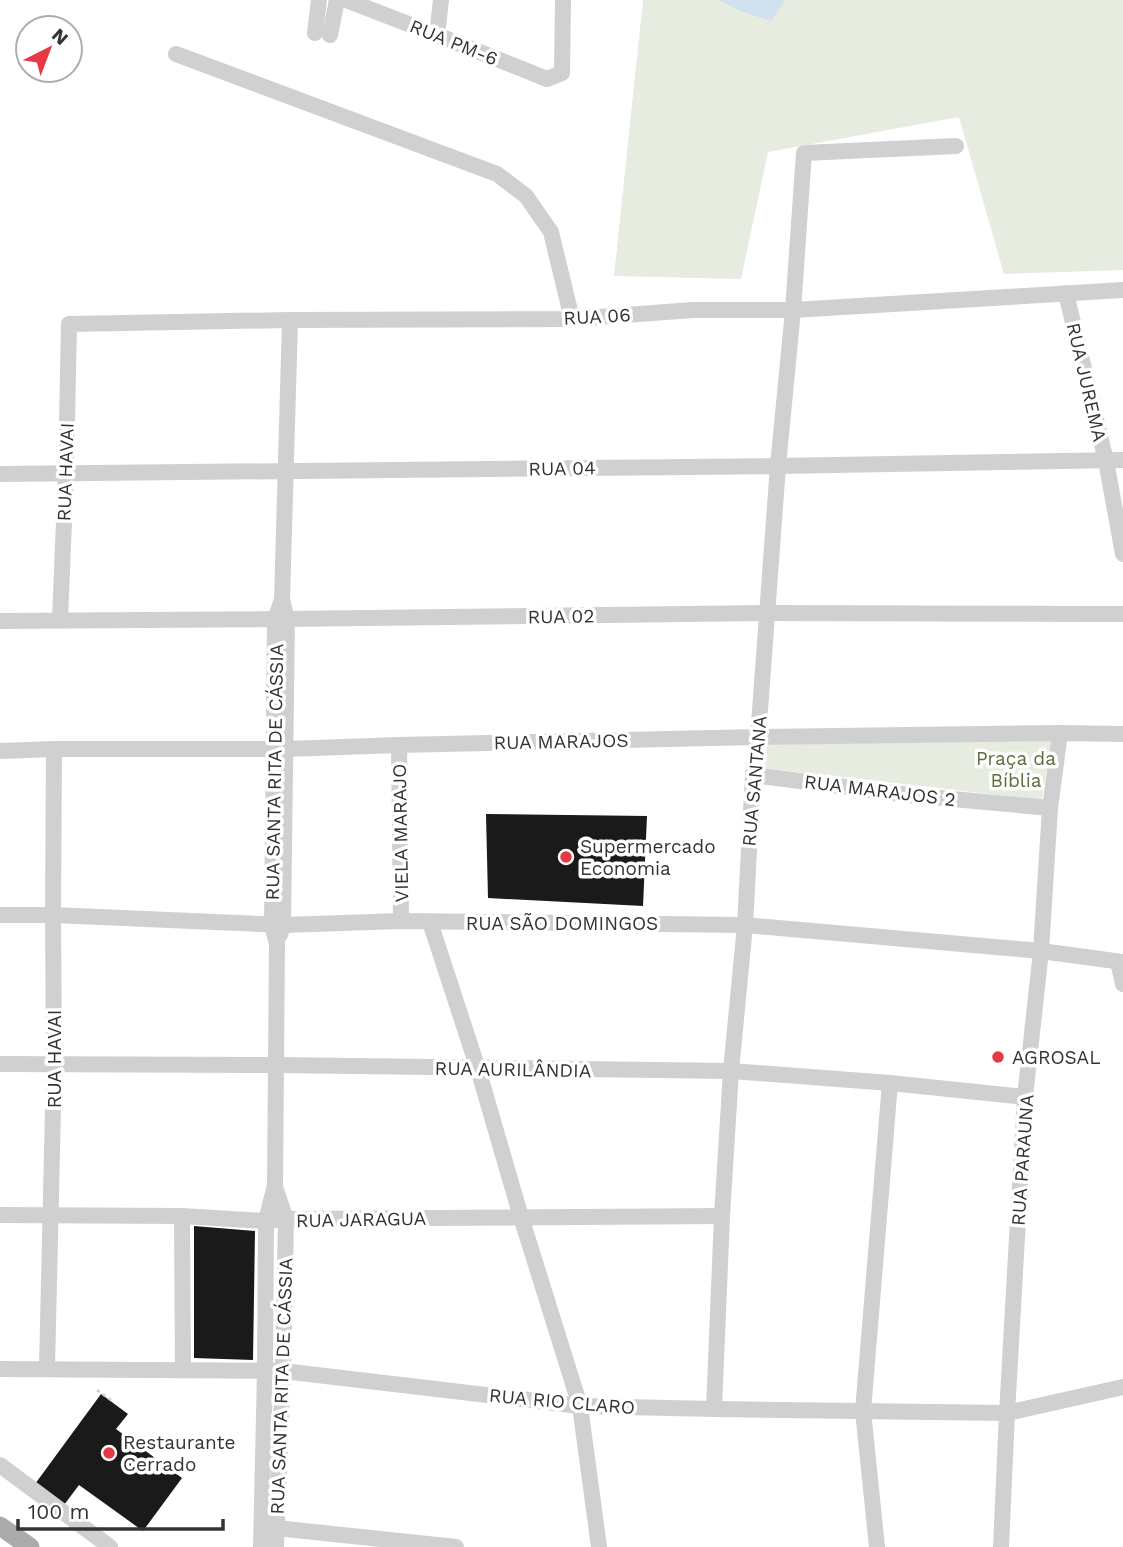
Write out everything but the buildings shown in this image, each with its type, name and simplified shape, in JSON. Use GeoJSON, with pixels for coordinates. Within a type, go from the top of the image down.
{"type":"FeatureCollection","features":[{"type":"Feature","properties":{"kind":"main road"},"geometry":{"type":"LineString","coordinates":[[0,1526],[30,1547]]}},
{"type":"Feature","properties":{"kind":"street"},"geometry":{"type":"LineString","coordinates":[[319,0],[322,34],[337,0]]}},
{"type":"Feature","properties":{"kind":"street","name":"RUA PM-6"},"geometry":{"type":"LineString","coordinates":[[346,0],[547,79],[562,73],[563,0]]}},
{"type":"Feature","properties":{"kind":"street"},"geometry":{"type":"LineString","coordinates":[[437,35],[441,0]]}},
{"type":"Feature","properties":{"kind":"street"},"geometry":{"type":"LineString","coordinates":[[176,54],[497,174],[526,196],[551,232],[572,319]]}},
{"type":"Feature","properties":{"kind":"street","name":"RUA SANTANA"},"geometry":{"type":"LineString","coordinates":[[713,1409],[731,1071],[745,925],[753,775],[804,153],[956,146]]}},
{"type":"Feature","properties":{"kind":"street","name":"RUA 06"},"geometry":{"type":"LineString","coordinates":[[69,324],[572,319],[693,310],[793,310],[1123,290]]}},
{"type":"Feature","properties":{"kind":"street","name":"RUA JUREMA"},"geometry":{"type":"LineString","coordinates":[[1066,293],[1106,461],[1123,554]]}},
{"type":"Feature","properties":{"kind":"street","name":"RUA SANTA RITA DE CÁSSIA"},"geometry":{"type":"LineString","coordinates":[[276,1547],[269,1527],[265,1371],[266,1221],[275,1185],[281,619],[290,320]]}},
{"type":"Feature","properties":{"kind":"street","name":"RUA HAVAI"},"geometry":{"type":"LineString","coordinates":[[60,620],[69,324]]}},
{"type":"Feature","properties":{"kind":"street","name":"RUA 04"},"geometry":{"type":"LineString","coordinates":[[0,474],[1123,460]]}},
{"type":"Feature","properties":{"kind":"street","name":"RUA 02"},"geometry":{"type":"LineString","coordinates":[[0,621],[768,614],[1123,614]]}},
{"type":"Feature","properties":{"kind":"street","name":"RUA PARAUNA"},"geometry":{"type":"LineString","coordinates":[[1001,1547],[1025,1097],[1041,951],[1050,808],[1060,733]]}},
{"type":"Feature","properties":{"kind":"street","name":"RUA MARAJOS"},"geometry":{"type":"LineString","coordinates":[[0,751],[279,749],[758,737],[1123,734]]}},
{"type":"Feature","properties":{"kind":"street","name":"VIELA MARAJO"},"geometry":{"type":"LineString","coordinates":[[399,745],[401,921]]}},
{"type":"Feature","properties":{"kind":"street","name":"RUA HAVAI"},"geometry":{"type":"LineString","coordinates":[[47,1368],[54,1065],[54,749]]}},
{"type":"Feature","properties":{"kind":"street","name":"RUA MARAJOS 2"},"geometry":{"type":"LineString","coordinates":[[753,775],[909,795],[1050,808]]}},
{"type":"Feature","properties":{"kind":"street","name":"RUA SÃO DOMINGOS"},"geometry":{"type":"LineString","coordinates":[[0,915],[278,925],[401,921],[745,925],[1041,951],[1120,962]]}},
{"type":"Feature","properties":{"kind":"street"},"geometry":{"type":"LineString","coordinates":[[430,922],[478,1069],[580,1406],[598,1547]]}},
{"type":"Feature","properties":{"kind":"street"},"geometry":{"type":"LineString","coordinates":[[1120,962],[1123,984]]}},
{"type":"Feature","properties":{"kind":"street","name":"RUA AURILÂNDIA"},"geometry":{"type":"LineString","coordinates":[[0,1064],[731,1071],[1025,1097]]}},
{"type":"Feature","properties":{"kind":"street"},"geometry":{"type":"LineString","coordinates":[[877,1547],[863,1411],[890,1083]]}},
{"type":"Feature","properties":{"kind":"street","name":"RUA SANTA RITA DE CÁSSIA"},"geometry":{"type":"LineString","coordinates":[[261,1547],[269,1527],[283,1371],[286,1219],[275,1185]]}},
{"type":"Feature","properties":{"kind":"street","name":"RUA JARAGUA"},"geometry":{"type":"LineString","coordinates":[[0,1215],[183,1216],[266,1221],[722,1216]]}},
{"type":"Feature","properties":{"kind":"street"},"geometry":{"type":"LineString","coordinates":[[183,1216],[183,1370]]}},
{"type":"Feature","properties":{"kind":"street","name":"RUA RIO CLARO"},"geometry":{"type":"LineString","coordinates":[[0,1369],[283,1371],[580,1406],[713,1409],[1007,1413],[1123,1387]]}},
{"type":"Feature","properties":{"kind":"street"},"geometry":{"type":"LineString","coordinates":[[0,1465],[110,1547]]}},
{"type":"Feature","properties":{"kind":"street"},"geometry":{"type":"LineString","coordinates":[[269,1527],[456,1547]]}},
{"type":"Feature","properties":{"kind":"path"},"geometry":{"type":"LineString","coordinates":[[97,1390],[112,1401]]}},
{"type":"Feature","properties":{"kind":"green space"},"geometry":{"type":"Polygon","coordinates":[[[643,0],[1123,0],[1123,270],[1004,274],[959,117],[768,152],[741,279],[614,276],[643,0]]]}},
{"type":"Feature","properties":{"kind":"green space","name":"Praça da Bíblia"},"geometry":{"type":"Polygon","coordinates":[[[1051,739],[1042,800],[763,768],[767,745],[1051,739]]]}},
{"type":"Feature","properties":{"kind":"water"},"geometry":{"type":"Polygon","coordinates":[[[719,0],[785,0],[771,21],[740,11],[719,0]]]}},
{"type":"Feature","properties":{"kind":"place","name":"Supermercado Economia"},"geometry":{"type":"Point","coordinates":[566,857]}},
{"type":"Feature","properties":{"kind":"place","name":"AGROSAL"},"geometry":{"type":"Point","coordinates":[998,1057]}},
{"type":"Feature","properties":{"kind":"place","name":"Restaurante Cerrado"},"geometry":{"type":"Point","coordinates":[109,1453]}}]}
